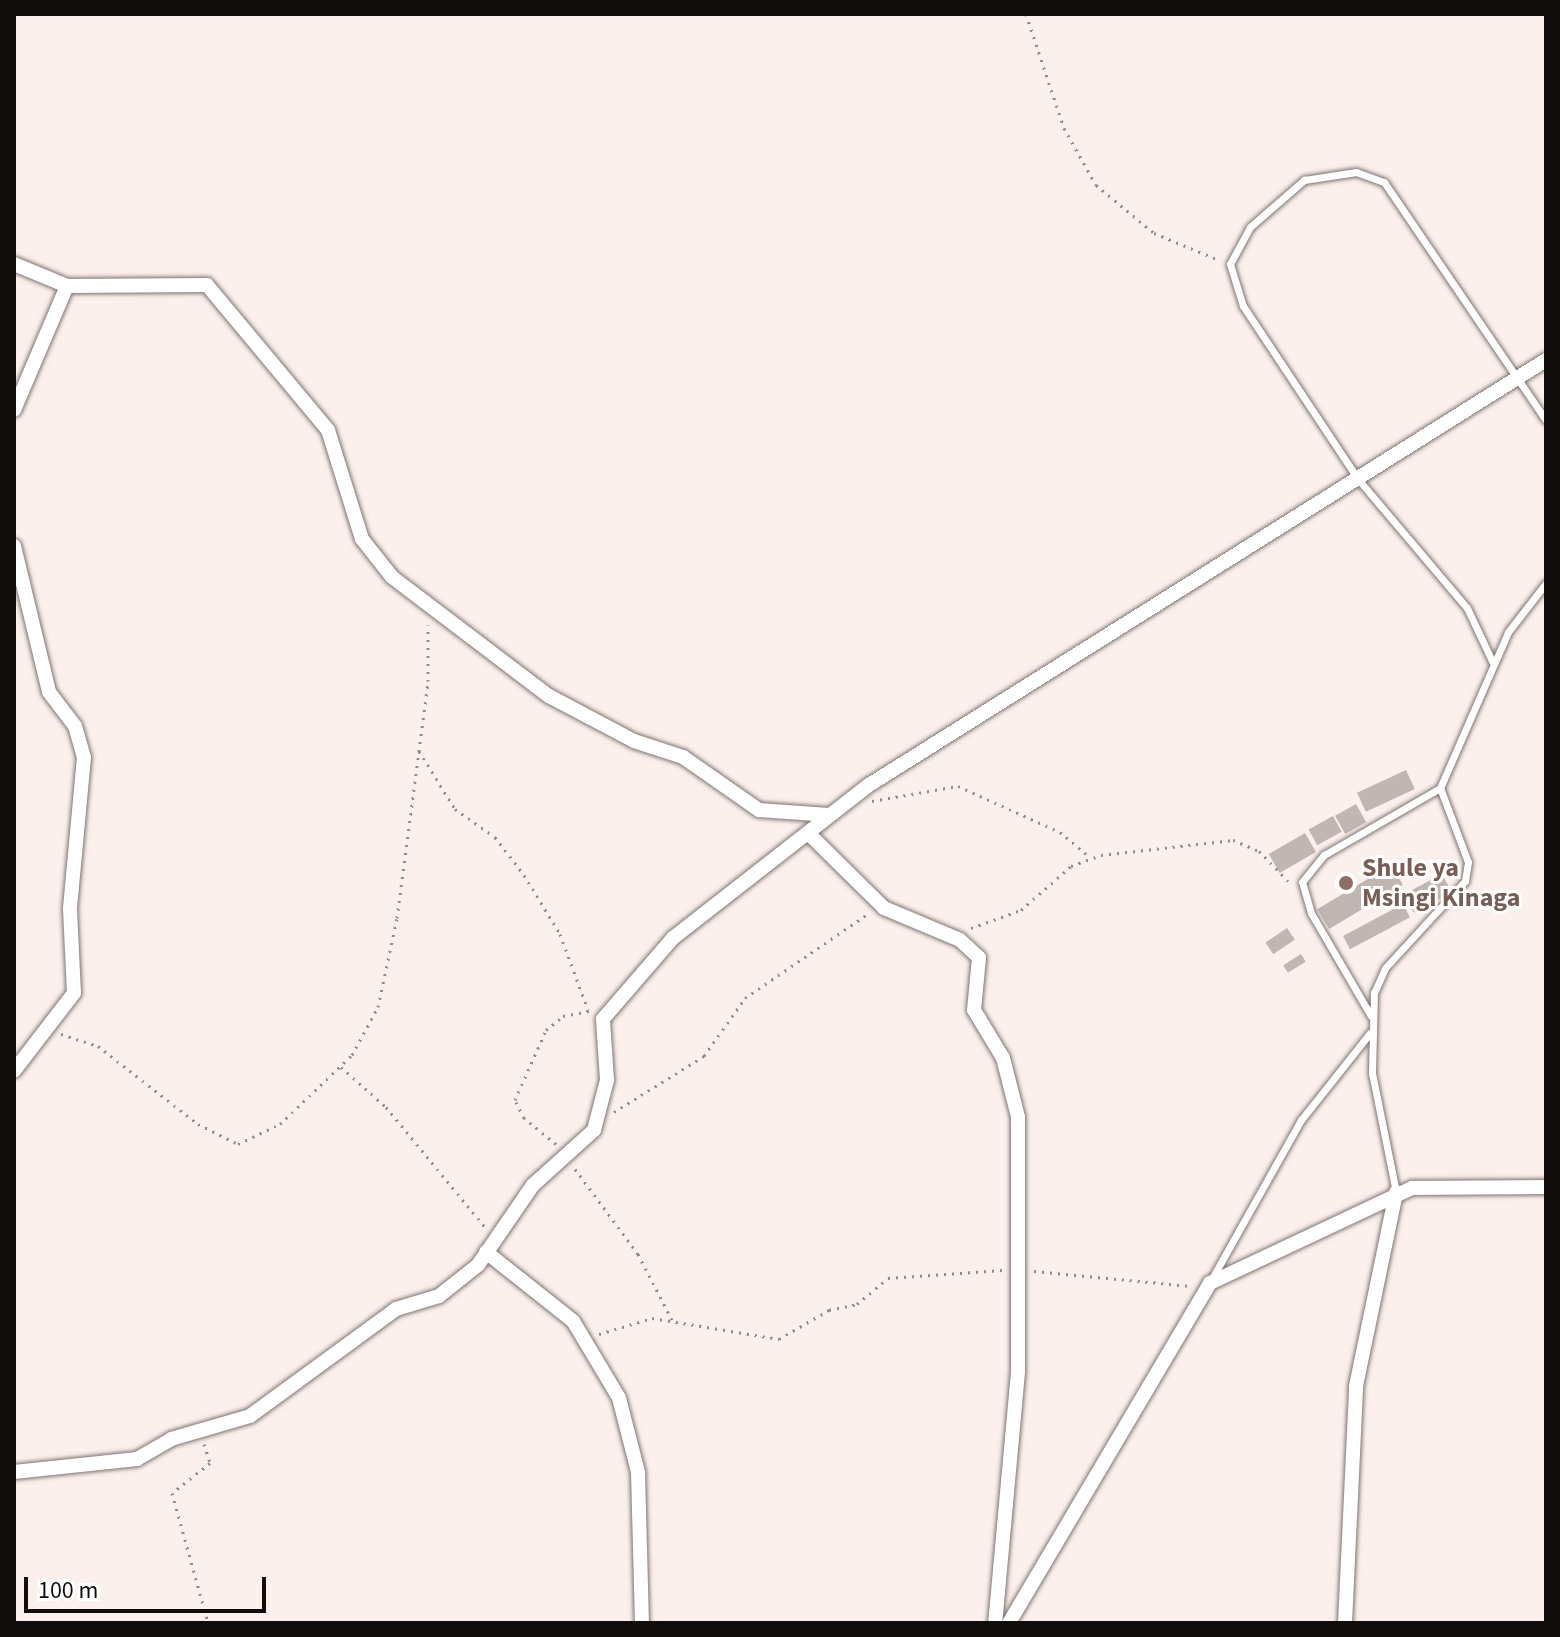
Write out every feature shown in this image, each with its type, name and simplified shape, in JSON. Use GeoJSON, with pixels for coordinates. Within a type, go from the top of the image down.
{"type":"FeatureCollection","features":[{"type":"Feature","properties":{"kind":"street"},"geometry":{"type":"LineString","coordinates":[[14,264],[67,286],[187,280],[223,298],[328,430],[367,548],[432,610],[549,696],[634,741],[683,757],[759,810],[829,815]]}},
{"type":"Feature","properties":{"kind":"street"},"geometry":{"type":"LineString","coordinates":[[14,410],[67,286]]}},
{"type":"Feature","properties":{"kind":"street"},"geometry":{"type":"LineString","coordinates":[[14,1472],[137,1459],[199,1430],[250,1416],[396,1309],[439,1296],[489,1247],[533,1185],[594,1130],[607,1080],[600,1030],[608,1009],[673,938],[853,798],[1546,360]]}},
{"type":"Feature","properties":{"kind":"street"},"geometry":{"type":"LineString","coordinates":[[14,546],[49,692],[75,726],[84,757],[70,909],[74,993],[46,1035],[14,1071]]}},
{"type":"Feature","properties":{"kind":"street"},"geometry":{"type":"LineString","coordinates":[[808,833],[884,908],[947,935],[979,958],[974,1010],[1003,1058],[1018,1117],[1019,1269],[1012,1482],[995,1623]]}},
{"type":"Feature","properties":{"kind":"street"},"geometry":{"type":"LineString","coordinates":[[1009,1623],[1207,1285],[1396,1192],[1546,1187]]}},
{"type":"Feature","properties":{"kind":"street"},"geometry":{"type":"LineString","coordinates":[[1345,1623],[1356,1386],[1396,1192]]}},
{"type":"Feature","properties":{"kind":"street"},"geometry":{"type":"LineString","coordinates":[[489,1247],[588,1339],[619,1398],[638,1472],[642,1623]]}},
{"type":"Feature","properties":{"kind":"lane"},"geometry":{"type":"LineString","coordinates":[[1493,663],[1459,596],[1358,479],[1243,306],[1230,264],[1250,227],[1286,189],[1319,175],[1366,174],[1384,182],[1427,238],[1546,420]]}},
{"type":"Feature","properties":{"kind":"lane"},"geometry":{"type":"LineString","coordinates":[[1371,1016],[1302,895],[1304,874],[1324,855],[1440,788],[1493,663],[1546,583]]}},
{"type":"Feature","properties":{"kind":"lane"},"geometry":{"type":"LineString","coordinates":[[1396,1192],[1370,1033],[1371,1016],[1385,968],[1468,870],[1440,788]]}},
{"type":"Feature","properties":{"kind":"lane"},"geometry":{"type":"LineString","coordinates":[[1207,1285],[1301,1120],[1370,1033]]}},
{"type":"Feature","properties":{"kind":"path"},"geometry":{"type":"LineString","coordinates":[[1026,14],[1064,128],[1096,185],[1154,233],[1230,264]]}},
{"type":"Feature","properties":{"kind":"path"},"geometry":{"type":"LineString","coordinates":[[46,1035],[75,1035],[98,1046],[198,1124],[238,1144],[280,1124],[341,1067],[384,986],[419,750],[432,610]]}},
{"type":"Feature","properties":{"kind":"path"},"geometry":{"type":"LineString","coordinates":[[419,750],[455,809],[495,837],[524,875],[560,934],[588,1010]]}},
{"type":"Feature","properties":{"kind":"path"},"geometry":{"type":"LineString","coordinates":[[853,798],[889,801],[958,786],[1060,832],[1090,857]]}},
{"type":"Feature","properties":{"kind":"path"},"geometry":{"type":"LineString","coordinates":[[947,935],[1007,918],[1090,857],[1233,840],[1259,851],[1302,895]]}},
{"type":"Feature","properties":{"kind":"path"},"geometry":{"type":"LineString","coordinates":[[594,1130],[640,1090],[704,1056],[745,998],[884,908]]}},
{"type":"Feature","properties":{"kind":"path"},"geometry":{"type":"LineString","coordinates":[[608,1009],[588,1010],[546,1030],[515,1100],[524,1118],[567,1155],[638,1254],[672,1320]]}},
{"type":"Feature","properties":{"kind":"path"},"geometry":{"type":"LineString","coordinates":[[341,1067],[472,1205],[489,1247]]}},
{"type":"Feature","properties":{"kind":"path"},"geometry":{"type":"LineString","coordinates":[[588,1339],[635,1321],[672,1320],[779,1339],[829,1310],[857,1304],[898,1275],[1019,1269],[1207,1285]]}},
{"type":"Feature","properties":{"kind":"path"},"geometry":{"type":"LineString","coordinates":[[199,1430],[210,1463],[172,1493],[208,1623]]}},
{"type":"Feature","properties":{"kind":"building"},"geometry":{"type":"Polygon","coordinates":[[[1406,770],[1415,789],[1366,812],[1357,793],[1406,770]]]}},
{"type":"Feature","properties":{"kind":"building"},"geometry":{"type":"Polygon","coordinates":[[[1356,804],[1366,822],[1345,834],[1335,816],[1356,804]]]}},
{"type":"Feature","properties":{"kind":"building"},"geometry":{"type":"Polygon","coordinates":[[[1333,816],[1342,832],[1317,845],[1309,830],[1333,816]]]}},
{"type":"Feature","properties":{"kind":"building"},"geometry":{"type":"Polygon","coordinates":[[[1305,833],[1316,852],[1280,873],[1269,854],[1305,833]]]}},
{"type":"Feature","properties":{"kind":"building"},"geometry":{"type":"Polygon","coordinates":[[[1391,865],[1403,885],[1329,929],[1317,909],[1391,865]]]}},
{"type":"Feature","properties":{"kind":"building"},"geometry":{"type":"Polygon","coordinates":[[[1442,874],[1452,893],[1414,913],[1404,894],[1442,874]]]}},
{"type":"Feature","properties":{"kind":"building"},"geometry":{"type":"Polygon","coordinates":[[[1403,904],[1410,917],[1350,949],[1343,936],[1403,904]]]}},
{"type":"Feature","properties":{"kind":"building"},"geometry":{"type":"Polygon","coordinates":[[[1287,928],[1295,940],[1273,954],[1265,943],[1287,928]]]}},
{"type":"Feature","properties":{"kind":"building"},"geometry":{"type":"Polygon","coordinates":[[[1301,954],[1306,962],[1288,973],[1283,965],[1301,954]]]}},
{"type":"Feature","properties":{"kind":"place","name":"Shule ya Msingi Kinaga"},"geometry":{"type":"Point","coordinates":[1346,883]}}]}
